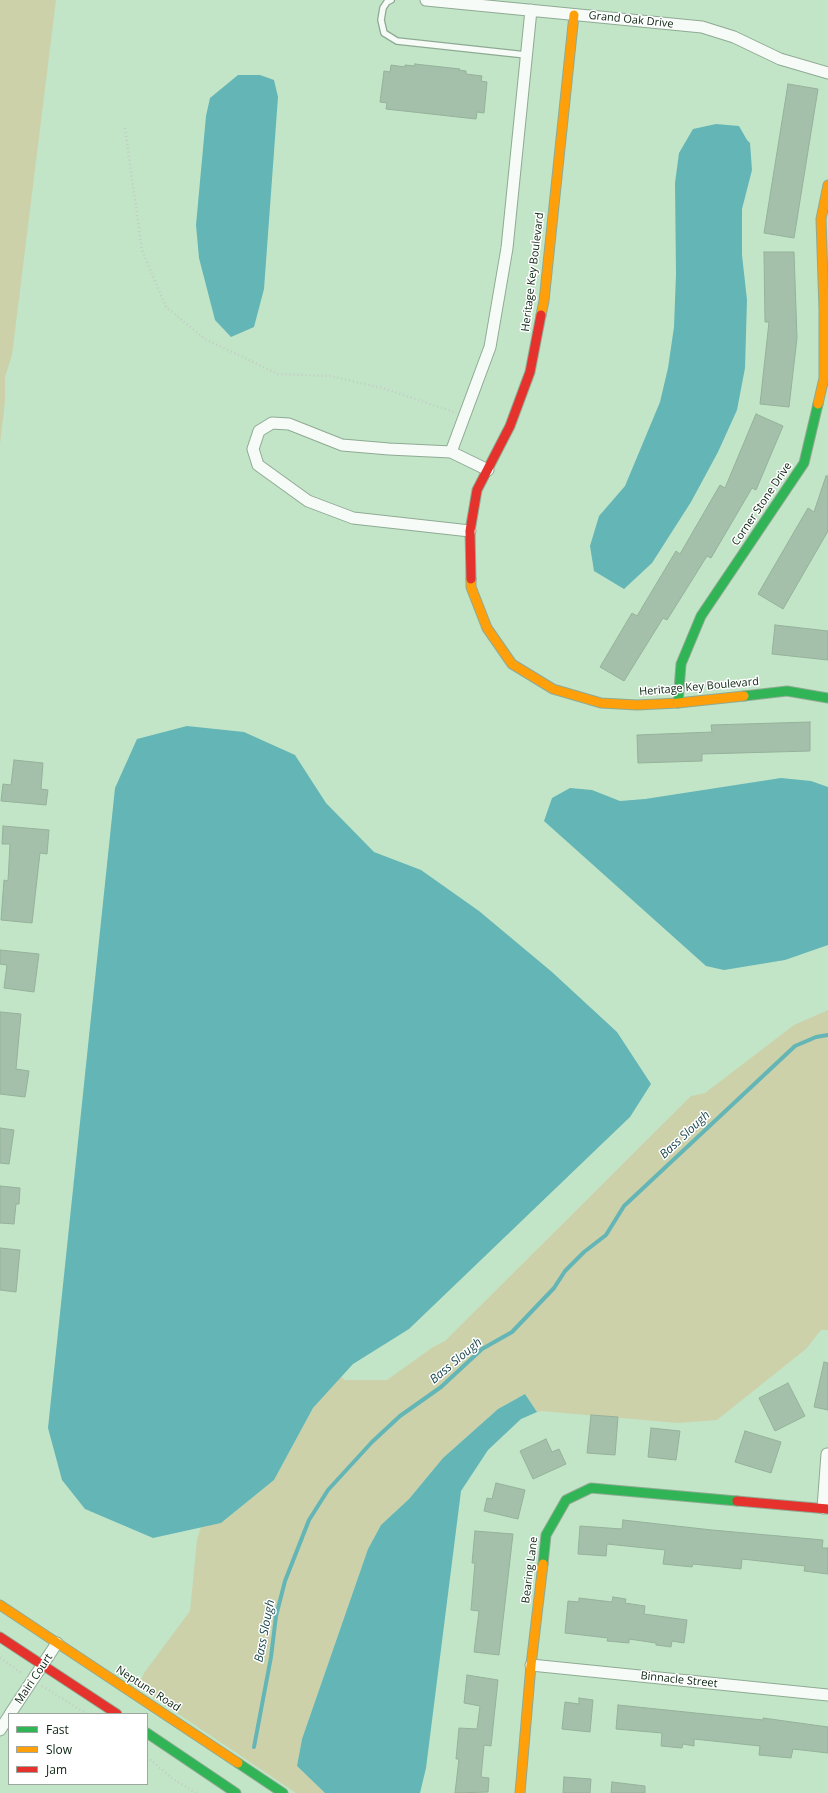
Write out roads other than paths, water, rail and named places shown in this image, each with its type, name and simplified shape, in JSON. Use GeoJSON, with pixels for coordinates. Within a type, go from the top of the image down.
{"type":"FeatureCollection","features":[{"type":"Feature","properties":{"kind":"street","name":"Grand Oak Drive"},"geometry":{"type":"LineString","coordinates":[[426,0],[702,27],[734,37],[780,59],[828,73]]}},
{"type":"Feature","properties":{"kind":"street"},"geometry":{"type":"LineString","coordinates":[[451,452],[490,347],[506,256],[531,10]]}},
{"type":"Feature","properties":{"kind":"street","name":"Heritage Key Boulevard"},"geometry":{"type":"LineString","coordinates":[[574,15],[544,301],[532,364],[510,426],[477,490],[470,531],[471,587],[487,628],[512,664],[553,689],[601,703],[637,705],[678,703],[787,691],[828,698]]}},
{"type":"Feature","properties":{"kind":"street","name":"Corner Stone Drive"},"geometry":{"type":"LineString","coordinates":[[678,703],[681,664],[701,616],[804,463],[826,378],[821,219],[828,185]]}},
{"type":"Feature","properties":{"kind":"street"},"geometry":{"type":"LineString","coordinates":[[470,531],[353,518],[314,504],[258,465],[253,448],[259,431],[272,423],[289,424],[342,444],[389,449],[451,452],[488,470]]}},
{"type":"Feature","properties":{"kind":"street"},"geometry":{"type":"LineString","coordinates":[[825,1509],[827,1454]]}},
{"type":"Feature","properties":{"kind":"street","name":"Bearing Lane"},"geometry":{"type":"LineString","coordinates":[[520,1793],[531,1665],[546,1535],[566,1500],[591,1488],[825,1509]]}},
{"type":"Feature","properties":{"kind":"street","name":"Neptune Road"},"geometry":{"type":"LineString","coordinates":[[0,1605],[282,1793]]}},
{"type":"Feature","properties":{"kind":"street"},"geometry":{"type":"LineString","coordinates":[[0,1637],[115,1713]]}},
{"type":"Feature","properties":{"kind":"street","name":"Mairi Court"},"geometry":{"type":"LineString","coordinates":[[11,1713],[58,1643]]}},
{"type":"Feature","properties":{"kind":"street","name":"Binnacle Street"},"geometry":{"type":"LineString","coordinates":[[531,1665],[828,1695]]}},
{"type":"Feature","properties":{"kind":"street","name":"Mairi Court"},"geometry":{"type":"LineString","coordinates":[[0,1730],[8,1718]]}},
{"type":"Feature","properties":{"kind":"street"},"geometry":{"type":"LineString","coordinates":[[148,1734],[236,1793]]}},
{"type":"Feature","properties":{"kind":"lane"},"geometry":{"type":"LineString","coordinates":[[391,0],[387,2],[383,8],[380,20],[384,33],[397,41],[526,55]]}},
{"type":"Feature","properties":{"kind":"water"},"geometry":{"type":"Polygon","coordinates":[[[238,75],[260,75],[274,80],[278,97],[264,289],[254,327],[231,337],[215,320],[199,258],[196,225],[206,116],[210,98],[238,75]]]}},
{"type":"Feature","properties":{"kind":"water"},"geometry":{"type":"Polygon","coordinates":[[[716,124],[739,126],[750,143],[752,170],[742,209],[742,255],[747,300],[745,368],[737,410],[718,452],[691,502],[652,563],[624,589],[594,571],[590,546],[599,516],[625,486],[660,402],[668,368],[674,327],[676,274],[675,183],[679,153],[693,129],[716,124]]]}},
{"type":"Feature","properties":{"kind":"water"},"geometry":{"type":"Polygon","coordinates":[[[187,726],[244,732],[295,755],[326,803],[374,852],[421,870],[479,911],[552,972],[617,1032],[651,1084],[630,1117],[409,1329],[353,1364],[313,1408],[274,1480],[221,1523],[153,1538],[85,1509],[62,1480],[48,1428],[115,788],[137,739],[187,726]]]}},
{"type":"Feature","properties":{"kind":"water"},"geometry":{"type":"Polygon","coordinates":[[[781,778],[811,781],[828,787],[828,945],[785,960],[724,970],[706,966],[544,821],[552,798],[570,788],[592,790],[620,801],[645,799],[781,778]]]}},
{"type":"Feature","properties":{"kind":"water"},"geometry":{"type":"Polygon","coordinates":[[[525,1394],[537,1412],[521,1419],[488,1450],[461,1491],[426,1768],[420,1793],[325,1793],[297,1766],[302,1739],[368,1549],[381,1525],[409,1499],[443,1458],[498,1409],[525,1394]]]}},
{"type":"Feature","properties":{"kind":"waterway","name":"Bass Slough"},"geometry":{"type":"LineString","coordinates":[[254,1747],[271,1657],[276,1616],[285,1581],[309,1520],[328,1490],[372,1442],[400,1416],[441,1387],[482,1349],[512,1332],[554,1288],[565,1271],[584,1252],[606,1235],[624,1206],[795,1046],[816,1037],[828,1035]]}}]}
